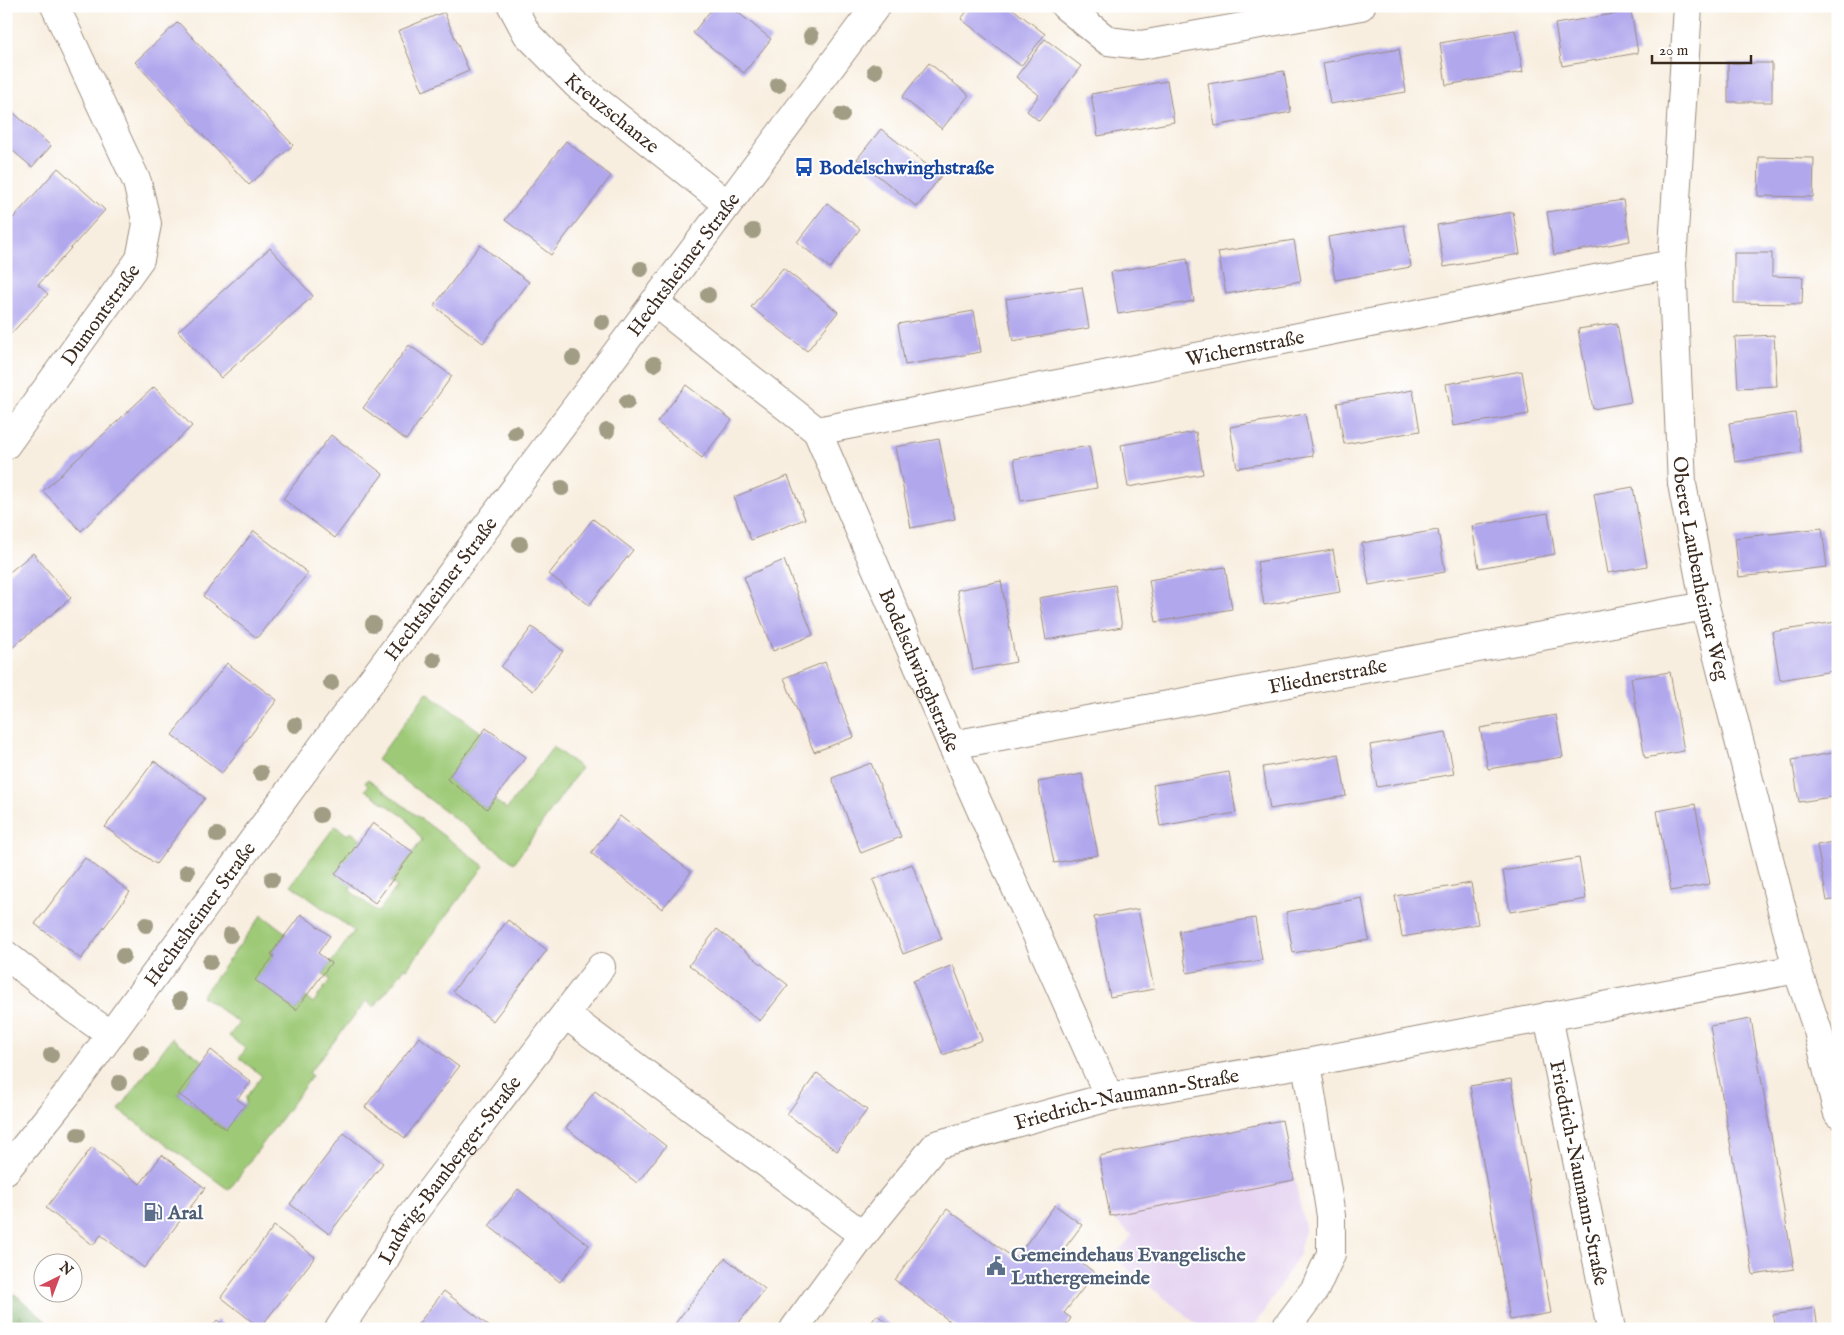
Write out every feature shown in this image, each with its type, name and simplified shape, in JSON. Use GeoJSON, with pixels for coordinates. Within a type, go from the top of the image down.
{"type":"FeatureCollection","features":[{"type":"Feature","properties":{"kind":"street","name":"Dumontstraße"},"geometry":{"type":"LineString","coordinates":[[6,445],[140,259],[147,224],[138,182],[55,6]]}},
{"type":"Feature","properties":{"kind":"street","name":"Kreuzschanze"},"geometry":{"type":"LineString","coordinates":[[512,6],[527,34],[576,84],[727,204]]}},
{"type":"Feature","properties":{"kind":"street","name":"Hechtsheimer Straße"},"geometry":{"type":"LineString","coordinates":[[6,1170],[111,1035],[317,754],[876,6]]}},
{"type":"Feature","properties":{"kind":"street"},"geometry":{"type":"LineString","coordinates":[[1065,6],[1108,41],[1142,45],[1361,6]]}},
{"type":"Feature","properties":{"kind":"street","name":"Oberer Laubenheimer Weg"},"geometry":{"type":"LineString","coordinates":[[1688,6],[1672,264],[1682,484],[1705,606],[1797,969],[1818,1031],[1838,1114]]}},
{"type":"Feature","properties":{"kind":"street","name":"Wichernstraße"},"geometry":{"type":"LineString","coordinates":[[817,431],[1672,264]]}},
{"type":"Feature","properties":{"kind":"street","name":"Bodelschwinghstraße"},"geometry":{"type":"LineString","coordinates":[[654,302],[817,431],[952,745],[1109,1097]]}},
{"type":"Feature","properties":{"kind":"street","name":"Fliednerstraße"},"geometry":{"type":"LineString","coordinates":[[952,745],[1705,606]]}},
{"type":"Feature","properties":{"kind":"street"},"geometry":{"type":"LineString","coordinates":[[6,955],[74,1009],[111,1035]]}},
{"type":"Feature","properties":{"kind":"street","name":"Ludwig-Bamberger-Straße"},"geometry":{"type":"LineString","coordinates":[[339,1329],[385,1259],[401,1229],[601,967]]}},
{"type":"Feature","properties":{"kind":"street","name":"Friedrich-Naumann-Straße"},"geometry":{"type":"LineString","coordinates":[[794,1329],[863,1235],[936,1145],[1109,1097],[1306,1063],[1797,969]]}},
{"type":"Feature","properties":{"kind":"street"},"geometry":{"type":"LineString","coordinates":[[566,1015],[863,1235]]}},
{"type":"Feature","properties":{"kind":"street","name":"Friedrich-Naumann-Straße"},"geometry":{"type":"LineString","coordinates":[[1548,1016],[1611,1329]]}},
{"type":"Feature","properties":{"kind":"street"},"geometry":{"type":"LineString","coordinates":[[1285,1329],[1315,1289],[1331,1254],[1331,1216],[1306,1063]]}},
{"type":"Feature","properties":{"kind":"shaded area"},"geometry":{"type":"Polygon","coordinates":[[[1282,1120],[1305,1227],[1298,1257],[1253,1329],[1203,1329],[1114,1258],[1132,1235],[1110,1216],[1099,1156],[1282,1120]]]}},
{"type":"Feature","properties":{"kind":"green space"},"geometry":{"type":"Polygon","coordinates":[[[427,692],[482,733],[447,779],[487,809],[494,800],[507,809],[553,747],[581,768],[514,863],[377,760],[427,692]]]}},
{"type":"Feature","properties":{"kind":"green space"},"geometry":{"type":"Polygon","coordinates":[[[368,779],[484,866],[407,969],[405,968],[374,1007],[366,1001],[309,1073],[312,1076],[229,1190],[119,1110],[172,1038],[203,1061],[178,1094],[225,1129],[245,1105],[246,1097],[262,1076],[239,1058],[246,1049],[229,1036],[239,1023],[202,996],[262,915],[286,933],[271,954],[274,956],[256,980],[296,1010],[306,997],[313,1003],[330,980],[323,974],[354,931],[291,885],[335,826],[348,835],[351,832],[361,839],[352,886],[349,890],[378,912],[397,887],[391,882],[422,840],[406,818],[365,790],[368,786],[365,783],[368,779]]]}},
{"type":"Feature","properties":{"kind":"green space"},"geometry":{"type":"Polygon","coordinates":[[[8,1288],[55,1329],[6,1329],[8,1288]]]}},
{"type":"Feature","properties":{"kind":"building"},"geometry":{"type":"Polygon","coordinates":[[[714,6],[730,6],[771,39],[744,73],[693,33],[714,6]]]}},
{"type":"Feature","properties":{"kind":"building"},"geometry":{"type":"Polygon","coordinates":[[[971,6],[1009,6],[1045,34],[1021,66],[961,19],[971,6]]]}},
{"type":"Feature","properties":{"kind":"building"},"geometry":{"type":"Polygon","coordinates":[[[1631,11],[1638,53],[1562,66],[1555,24],[1631,11]]]}},
{"type":"Feature","properties":{"kind":"building"},"geometry":{"type":"Polygon","coordinates":[[[444,12],[469,71],[423,91],[398,31],[444,12]]]}},
{"type":"Feature","properties":{"kind":"building"},"geometry":{"type":"Polygon","coordinates":[[[178,22],[293,145],[249,185],[135,62],[178,22]]]}},
{"type":"Feature","properties":{"kind":"building"},"geometry":{"type":"Polygon","coordinates":[[[1515,30],[1523,72],[1446,85],[1440,43],[1515,30]]]}},
{"type":"Feature","properties":{"kind":"building"},"geometry":{"type":"Polygon","coordinates":[[[1045,39],[1081,66],[1039,121],[1027,111],[1039,95],[1016,77],[1045,39]]]}},
{"type":"Feature","properties":{"kind":"building"},"geometry":{"type":"Polygon","coordinates":[[[1399,49],[1406,92],[1330,104],[1323,63],[1399,49]]]}},
{"type":"Feature","properties":{"kind":"building"},"geometry":{"type":"Polygon","coordinates":[[[929,63],[969,95],[942,129],[902,97],[929,63]]]}},
{"type":"Feature","properties":{"kind":"building"},"geometry":{"type":"Polygon","coordinates":[[[1728,63],[1772,63],[1772,102],[1728,102],[1728,63]]]}},
{"type":"Feature","properties":{"kind":"building"},"geometry":{"type":"Polygon","coordinates":[[[1284,71],[1291,112],[1215,126],[1208,84],[1284,71]]]}},
{"type":"Feature","properties":{"kind":"building"},"geometry":{"type":"Polygon","coordinates":[[[1167,81],[1174,122],[1098,136],[1091,94],[1167,81]]]}},
{"type":"Feature","properties":{"kind":"building"},"geometry":{"type":"Polygon","coordinates":[[[6,106],[51,146],[32,167],[6,145],[6,106]]]}},
{"type":"Feature","properties":{"kind":"building"},"geometry":{"type":"Polygon","coordinates":[[[881,129],[941,176],[917,207],[857,159],[881,129]]]}},
{"type":"Feature","properties":{"kind":"building"},"geometry":{"type":"Polygon","coordinates":[[[566,141],[611,176],[551,255],[505,220],[566,141]]]}},
{"type":"Feature","properties":{"kind":"building"},"geometry":{"type":"Polygon","coordinates":[[[1759,157],[1814,158],[1813,197],[1758,196],[1759,157]]]}},
{"type":"Feature","properties":{"kind":"building"},"geometry":{"type":"Polygon","coordinates":[[[58,168],[105,210],[38,285],[48,294],[6,339],[6,226],[58,168]]]}},
{"type":"Feature","properties":{"kind":"building"},"geometry":{"type":"Polygon","coordinates":[[[1623,200],[1630,241],[1554,255],[1547,212],[1623,200]]]}},
{"type":"Feature","properties":{"kind":"building"},"geometry":{"type":"Polygon","coordinates":[[[827,203],[860,229],[830,268],[797,242],[827,203]]]}},
{"type":"Feature","properties":{"kind":"building"},"geometry":{"type":"Polygon","coordinates":[[[1513,212],[1520,254],[1444,267],[1437,225],[1513,212]]]}},
{"type":"Feature","properties":{"kind":"building"},"geometry":{"type":"Polygon","coordinates":[[[1404,225],[1411,267],[1335,280],[1328,237],[1404,225]]]}},
{"type":"Feature","properties":{"kind":"building"},"geometry":{"type":"Polygon","coordinates":[[[1294,240],[1301,281],[1226,294],[1218,252],[1294,240]]]}},
{"type":"Feature","properties":{"kind":"building"},"geometry":{"type":"Polygon","coordinates":[[[480,245],[529,282],[483,343],[434,306],[480,245]]]}},
{"type":"Feature","properties":{"kind":"building"},"geometry":{"type":"Polygon","coordinates":[[[270,248],[313,296],[221,378],[178,331],[270,248]]]}},
{"type":"Feature","properties":{"kind":"building"},"geometry":{"type":"Polygon","coordinates":[[[1734,253],[1772,253],[1772,276],[1803,277],[1802,304],[1734,303],[1734,253]]]}},
{"type":"Feature","properties":{"kind":"building"},"geometry":{"type":"Polygon","coordinates":[[[1187,259],[1194,301],[1118,314],[1111,272],[1187,259]]]}},
{"type":"Feature","properties":{"kind":"building"},"geometry":{"type":"Polygon","coordinates":[[[783,268],[838,312],[807,351],[751,307],[783,268]]]}},
{"type":"Feature","properties":{"kind":"building"},"geometry":{"type":"Polygon","coordinates":[[[1082,287],[1089,328],[1013,341],[1006,299],[1082,287]]]}},
{"type":"Feature","properties":{"kind":"building"},"geometry":{"type":"Polygon","coordinates":[[[974,311],[981,352],[905,365],[898,324],[974,311]]]}},
{"type":"Feature","properties":{"kind":"building"},"geometry":{"type":"Polygon","coordinates":[[[1617,323],[1631,402],[1593,409],[1578,329],[1617,323]]]}},
{"type":"Feature","properties":{"kind":"building"},"geometry":{"type":"Polygon","coordinates":[[[1774,335],[1777,386],[1738,388],[1735,337],[1774,335]]]}},
{"type":"Feature","properties":{"kind":"building"},"geometry":{"type":"Polygon","coordinates":[[[409,345],[452,376],[406,440],[363,408],[409,345]]]}},
{"type":"Feature","properties":{"kind":"building"},"geometry":{"type":"Polygon","coordinates":[[[1522,371],[1529,414],[1453,426],[1446,384],[1522,371]]]}},
{"type":"Feature","properties":{"kind":"building"},"geometry":{"type":"Polygon","coordinates":[[[686,385],[732,420],[702,458],[657,422],[686,385]]]}},
{"type":"Feature","properties":{"kind":"building"},"geometry":{"type":"Polygon","coordinates":[[[154,387],[192,426],[81,531],[43,491],[154,387]]]}},
{"type":"Feature","properties":{"kind":"building"},"geometry":{"type":"Polygon","coordinates":[[[1413,390],[1420,431],[1344,444],[1337,403],[1413,390]]]}},
{"type":"Feature","properties":{"kind":"building"},"geometry":{"type":"Polygon","coordinates":[[[1795,413],[1801,452],[1735,462],[1729,423],[1795,413]]]}},
{"type":"Feature","properties":{"kind":"building"},"geometry":{"type":"Polygon","coordinates":[[[1305,414],[1313,456],[1237,468],[1230,427],[1305,414]]]}},
{"type":"Feature","properties":{"kind":"building"},"geometry":{"type":"Polygon","coordinates":[[[1196,432],[1203,474],[1128,487],[1121,445],[1196,432]]]}},
{"type":"Feature","properties":{"kind":"building"},"geometry":{"type":"Polygon","coordinates":[[[331,435],[383,474],[335,538],[283,499],[331,435]]]}},
{"type":"Feature","properties":{"kind":"building"},"geometry":{"type":"Polygon","coordinates":[[[939,439],[955,519],[911,528],[895,447],[939,439]]]}},
{"type":"Feature","properties":{"kind":"building"},"geometry":{"type":"Polygon","coordinates":[[[1089,446],[1097,488],[1021,501],[1014,459],[1089,446]]]}},
{"type":"Feature","properties":{"kind":"building"},"geometry":{"type":"Polygon","coordinates":[[[788,476],[805,519],[751,540],[734,497],[788,476]]]}},
{"type":"Feature","properties":{"kind":"building"},"geometry":{"type":"Polygon","coordinates":[[[1633,487],[1647,566],[1608,573],[1594,494],[1633,487]]]}},
{"type":"Feature","properties":{"kind":"building"},"geometry":{"type":"Polygon","coordinates":[[[1548,513],[1555,554],[1479,568],[1472,526],[1548,513]]]}},
{"type":"Feature","properties":{"kind":"building"},"geometry":{"type":"Polygon","coordinates":[[[593,519],[633,550],[589,605],[549,574],[593,519]]]}},
{"type":"Feature","properties":{"kind":"building"},"geometry":{"type":"Polygon","coordinates":[[[1822,528],[1827,567],[1739,577],[1735,538],[1822,528]]]}},
{"type":"Feature","properties":{"kind":"building"},"geometry":{"type":"Polygon","coordinates":[[[1438,530],[1445,572],[1369,585],[1362,543],[1438,530]]]}},
{"type":"Feature","properties":{"kind":"building"},"geometry":{"type":"Polygon","coordinates":[[[254,531],[308,573],[257,638],[203,596],[254,531]]]}},
{"type":"Feature","properties":{"kind":"building"},"geometry":{"type":"Polygon","coordinates":[[[1333,550],[1340,592],[1264,605],[1257,562],[1333,550]]]}},
{"type":"Feature","properties":{"kind":"building"},"geometry":{"type":"Polygon","coordinates":[[[33,553],[71,598],[6,653],[6,575],[33,553]]]}},
{"type":"Feature","properties":{"kind":"building"},"geometry":{"type":"Polygon","coordinates":[[[784,560],[813,635],[773,651],[744,577],[784,560]]]}},
{"type":"Feature","properties":{"kind":"building"},"geometry":{"type":"Polygon","coordinates":[[[1225,567],[1232,609],[1156,622],[1149,580],[1225,567]]]}},
{"type":"Feature","properties":{"kind":"building"},"geometry":{"type":"Polygon","coordinates":[[[1001,581],[1016,662],[973,670],[957,590],[1001,581]]]}},
{"type":"Feature","properties":{"kind":"building"},"geometry":{"type":"Polygon","coordinates":[[[1115,585],[1122,627],[1046,640],[1039,598],[1115,585]]]}},
{"type":"Feature","properties":{"kind":"building"},"geometry":{"type":"Polygon","coordinates":[[[1836,622],[1838,670],[1780,680],[1772,632],[1836,622]]]}},
{"type":"Feature","properties":{"kind":"building"},"geometry":{"type":"Polygon","coordinates":[[[532,627],[563,651],[533,691],[501,667],[532,627]]]}},
{"type":"Feature","properties":{"kind":"building"},"geometry":{"type":"Polygon","coordinates":[[[825,662],[854,737],[814,752],[784,678],[825,662]]]}},
{"type":"Feature","properties":{"kind":"building"},"geometry":{"type":"Polygon","coordinates":[[[227,663],[277,700],[222,773],[172,735],[227,663]]]}},
{"type":"Feature","properties":{"kind":"building"},"geometry":{"type":"Polygon","coordinates":[[[1670,672],[1684,751],[1645,758],[1631,678],[1670,672]]]}},
{"type":"Feature","properties":{"kind":"building"},"geometry":{"type":"Polygon","coordinates":[[[1556,715],[1563,757],[1488,769],[1480,728],[1556,715]]]}},
{"type":"Feature","properties":{"kind":"building"},"geometry":{"type":"Polygon","coordinates":[[[486,728],[526,757],[487,809],[447,779],[486,728]]]}},
{"type":"Feature","properties":{"kind":"building"},"geometry":{"type":"Polygon","coordinates":[[[1446,732],[1454,774],[1377,787],[1370,745],[1446,732]]]}},
{"type":"Feature","properties":{"kind":"building"},"geometry":{"type":"Polygon","coordinates":[[[1838,752],[1838,796],[1799,802],[1792,760],[1838,752]]]}},
{"type":"Feature","properties":{"kind":"building"},"geometry":{"type":"Polygon","coordinates":[[[1339,754],[1346,796],[1270,809],[1263,767],[1339,754]]]}},
{"type":"Feature","properties":{"kind":"building"},"geometry":{"type":"Polygon","coordinates":[[[154,761],[205,798],[156,864],[105,827],[154,761]]]}},
{"type":"Feature","properties":{"kind":"building"},"geometry":{"type":"Polygon","coordinates":[[[871,763],[901,837],[861,853],[832,778],[871,763]]]}},
{"type":"Feature","properties":{"kind":"building"},"geometry":{"type":"Polygon","coordinates":[[[1229,772],[1236,813],[1160,826],[1153,785],[1229,772]]]}},
{"type":"Feature","properties":{"kind":"building"},"geometry":{"type":"Polygon","coordinates":[[[1082,774],[1098,855],[1054,863],[1038,782],[1082,774]]]}},
{"type":"Feature","properties":{"kind":"building"},"geometry":{"type":"Polygon","coordinates":[[[1695,804],[1710,884],[1671,891],[1657,811],[1695,804]]]}},
{"type":"Feature","properties":{"kind":"building"},"geometry":{"type":"Polygon","coordinates":[[[620,816],[691,872],[662,909],[591,853],[620,816]]]}},
{"type":"Feature","properties":{"kind":"building"},"geometry":{"type":"Polygon","coordinates":[[[373,823],[413,852],[375,903],[335,874],[373,823]]]}},
{"type":"Feature","properties":{"kind":"building"},"geometry":{"type":"Polygon","coordinates":[[[1838,841],[1838,899],[1827,901],[1817,845],[1838,841]]]}},
{"type":"Feature","properties":{"kind":"building"},"geometry":{"type":"Polygon","coordinates":[[[85,858],[130,892],[81,959],[35,924],[85,858]]]}},
{"type":"Feature","properties":{"kind":"building"},"geometry":{"type":"Polygon","coordinates":[[[1579,858],[1586,899],[1510,912],[1503,871],[1579,858]]]}},
{"type":"Feature","properties":{"kind":"building"},"geometry":{"type":"Polygon","coordinates":[[[912,864],[942,939],[903,954],[873,880],[912,864]]]}},
{"type":"Feature","properties":{"kind":"building"},"geometry":{"type":"Polygon","coordinates":[[[1471,883],[1478,924],[1402,937],[1395,896],[1471,883]]]}},
{"type":"Feature","properties":{"kind":"building"},"geometry":{"type":"Polygon","coordinates":[[[1362,898],[1369,940],[1293,953],[1286,912],[1362,898]]]}},
{"type":"Feature","properties":{"kind":"building"},"geometry":{"type":"Polygon","coordinates":[[[1138,909],[1154,989],[1110,997],[1094,917],[1138,909]]]}},
{"type":"Feature","properties":{"kind":"building"},"geometry":{"type":"Polygon","coordinates":[[[301,914],[330,936],[318,953],[331,963],[296,1010],[255,980],[274,956],[271,954],[301,914]]]}},
{"type":"Feature","properties":{"kind":"building"},"geometry":{"type":"Polygon","coordinates":[[[1255,918],[1262,960],[1187,973],[1179,931],[1255,918]]]}},
{"type":"Feature","properties":{"kind":"building"},"geometry":{"type":"Polygon","coordinates":[[[508,920],[547,950],[493,1021],[453,991],[508,920]]]}},
{"type":"Feature","properties":{"kind":"building"},"geometry":{"type":"Polygon","coordinates":[[[717,929],[788,985],[760,1021],[689,965],[717,929]]]}},
{"type":"Feature","properties":{"kind":"building"},"geometry":{"type":"Polygon","coordinates":[[[953,965],[982,1040],[943,1055],[913,981],[953,965]]]}},
{"type":"Feature","properties":{"kind":"building"},"geometry":{"type":"Polygon","coordinates":[[[1751,1019],[1794,1269],[1753,1275],[1710,1026],[1751,1019]]]}},
{"type":"Feature","properties":{"kind":"building"},"geometry":{"type":"Polygon","coordinates":[[[419,1037],[459,1067],[405,1138],[365,1107],[419,1037]]]}},
{"type":"Feature","properties":{"kind":"building"},"geometry":{"type":"Polygon","coordinates":[[[211,1050],[251,1082],[237,1099],[245,1105],[226,1129],[178,1094],[211,1050]]]}},
{"type":"Feature","properties":{"kind":"building"},"geometry":{"type":"Polygon","coordinates":[[[817,1073],[867,1110],[837,1151],[787,1114],[817,1073]]]}},
{"type":"Feature","properties":{"kind":"building"},"geometry":{"type":"Polygon","coordinates":[[[1511,1079],[1551,1313],[1510,1320],[1470,1086],[1511,1079]]]}},
{"type":"Feature","properties":{"kind":"building"},"geometry":{"type":"Polygon","coordinates":[[[595,1091],[666,1146],[637,1183],[566,1128],[595,1091]]]}},
{"type":"Feature","properties":{"kind":"building"},"geometry":{"type":"Polygon","coordinates":[[[1282,1120],[1294,1180],[1110,1216],[1099,1156],[1282,1120]]]}},
{"type":"Feature","properties":{"kind":"building"},"geometry":{"type":"Polygon","coordinates":[[[344,1133],[383,1163],[329,1234],[290,1204],[344,1133]]]}},
{"type":"Feature","properties":{"kind":"building"},"geometry":{"type":"Polygon","coordinates":[[[92,1147],[140,1184],[162,1155],[205,1188],[144,1268],[101,1235],[93,1245],[46,1208],[92,1147]]]}},
{"type":"Feature","properties":{"kind":"building"},"geometry":{"type":"Polygon","coordinates":[[[518,1189],[589,1245],[560,1282],[489,1226],[518,1189]]]}},
{"type":"Feature","properties":{"kind":"building","name":"Gemeindehaus Evangelische Luthergemeinde"},"geometry":{"type":"Polygon","coordinates":[[[1055,1205],[1082,1225],[1064,1249],[1095,1273],[1064,1313],[1071,1318],[1064,1329],[960,1329],[895,1280],[947,1209],[1015,1259],[1055,1205]]]}},
{"type":"Feature","properties":{"kind":"building"},"geometry":{"type":"Polygon","coordinates":[[[274,1226],[315,1257],[260,1328],[221,1297],[274,1226]]]}},
{"type":"Feature","properties":{"kind":"building"},"geometry":{"type":"Polygon","coordinates":[[[725,1258],[765,1289],[734,1329],[671,1329],[725,1258]]]}},
{"type":"Feature","properties":{"kind":"building"},"geometry":{"type":"Polygon","coordinates":[[[444,1291],[480,1319],[492,1329],[415,1328],[444,1291]]]}},
{"type":"Feature","properties":{"kind":"building"},"geometry":{"type":"Polygon","coordinates":[[[1815,1308],[1818,1329],[1776,1329],[1773,1315],[1815,1308]]]}},
{"type":"Feature","properties":{"kind":"building"},"geometry":{"type":"Polygon","coordinates":[[[877,1315],[896,1329],[866,1329],[877,1315]]]}},
{"type":"Feature","properties":{"kind":"building"},"geometry":{"type":"Polygon","coordinates":[[[217,1320],[228,1329],[210,1329],[217,1320]]]}},
{"type":"Feature","properties":{"kind":"place","name":"Bodelschwinghstraße"},"geometry":{"type":"Point","coordinates":[804,167]}},
{"type":"Feature","properties":{"kind":"place","name":"Aral"},"geometry":{"type":"Point","coordinates":[153,1212]}},
{"type":"Feature","properties":{"kind":"place","name":"Gemeindehaus Evangelische Luthergemeinde"},"geometry":{"type":"Point","coordinates":[996,1266]}}]}
